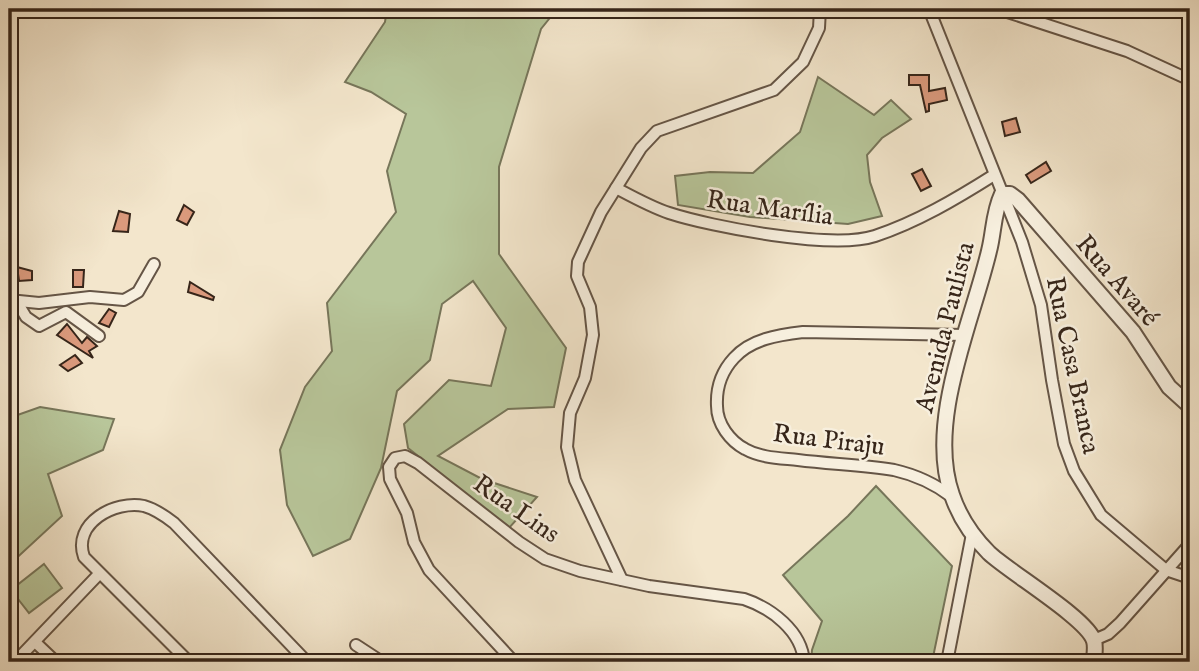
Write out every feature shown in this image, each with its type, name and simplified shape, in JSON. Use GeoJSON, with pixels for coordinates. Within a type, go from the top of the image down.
{"type":"FeatureCollection","features":[{"type":"Feature","properties":{"kind":"street"},"geometry":{"type":"LineString","coordinates":[[622,580],[576,480],[567,447],[570,413],[585,378],[593,334],[590,307],[577,276],[578,262],[601,212],[640,148],[657,131],[774,90],[803,62],[819,27],[820,9]]}},
{"type":"Feature","properties":{"kind":"street","name":"Rua Casa Branca"},"geometry":{"type":"LineString","coordinates":[[929,9],[1022,242],[1041,305],[1062,431],[1074,471],[1101,515],[1166,570],[1190,578]]}},
{"type":"Feature","properties":{"kind":"street"},"geometry":{"type":"LineString","coordinates":[[998,9],[1127,51],[1190,79]]}},
{"type":"Feature","properties":{"kind":"street","name":"Rua Marília"},"geometry":{"type":"LineString","coordinates":[[616,188],[668,212],[704,222],[771,234],[834,241],[872,237],[907,223],[959,197],[994,175]]}},
{"type":"Feature","properties":{"kind":"street","name":"Avenida Paulista"},"geometry":{"type":"LineString","coordinates":[[1002,194],[994,217],[990,250],[950,398],[943,436],[945,471],[952,497],[972,534],[990,554],[1082,624],[1094,640]]}},
{"type":"Feature","properties":{"kind":"street","name":"Rua Avaré"},"geometry":{"type":"LineString","coordinates":[[1002,194],[1010,194],[1018,200],[1133,332],[1169,387],[1190,406]]}},
{"type":"Feature","properties":{"kind":"street"},"geometry":{"type":"LineString","coordinates":[[13,301],[38,303],[90,297],[124,300],[138,292],[154,264]]}},
{"type":"Feature","properties":{"kind":"street"},"geometry":{"type":"LineString","coordinates":[[13,301],[26,317],[39,326],[66,312],[99,336]]}},
{"type":"Feature","properties":{"kind":"street","name":"Rua Piraju"},"geometry":{"type":"LineString","coordinates":[[952,497],[936,485],[915,475],[892,470],[768,457],[745,450],[727,434],[717,414],[716,391],[724,368],[741,350],[760,340],[781,335],[816,332],[965,335]]}},
{"type":"Feature","properties":{"kind":"street","name":"Rua Lins"},"geometry":{"type":"LineString","coordinates":[[514,662],[429,570],[414,542],[407,513],[390,479],[388,467],[395,458],[405,456],[418,463],[519,542],[545,559],[622,580],[744,599],[760,605],[774,614],[792,632],[804,662]]}},
{"type":"Feature","properties":{"kind":"street"},"geometry":{"type":"LineString","coordinates":[[189,662],[84,557],[81,539],[87,527],[98,516],[113,508],[145,506],[174,523],[307,662]]}},
{"type":"Feature","properties":{"kind":"street"},"geometry":{"type":"LineString","coordinates":[[947,662],[972,534]]}},
{"type":"Feature","properties":{"kind":"street"},"geometry":{"type":"LineString","coordinates":[[1094,662],[1094,640],[1108,634],[1120,623],[1190,544]]}},
{"type":"Feature","properties":{"kind":"street"},"geometry":{"type":"LineString","coordinates":[[15,662],[99,574]]}},
{"type":"Feature","properties":{"kind":"street"},"geometry":{"type":"LineString","coordinates":[[35,642],[56,662]]}},
{"type":"Feature","properties":{"kind":"street"},"geometry":{"type":"LineString","coordinates":[[356,645],[382,662]]}},
{"type":"Feature","properties":{"kind":"green space"},"geometry":{"type":"Polygon","coordinates":[[[387,9],[557,9],[541,29],[499,167],[499,254],[566,348],[554,407],[508,409],[438,456],[482,479],[537,497],[509,528],[408,448],[404,424],[449,380],[491,386],[506,328],[473,281],[442,304],[430,360],[397,391],[381,468],[350,539],[313,556],[287,505],[280,450],[305,387],[332,351],[327,303],[396,212],[387,171],[406,114],[371,92],[345,82],[385,22],[387,9]]]}},
{"type":"Feature","properties":{"kind":"green space"},"geometry":{"type":"Polygon","coordinates":[[[818,77],[874,115],[891,100],[911,119],[882,138],[867,155],[870,182],[882,216],[848,224],[750,217],[678,205],[675,176],[710,172],[753,173],[800,132],[818,77]]]}},
{"type":"Feature","properties":{"kind":"green space"},"geometry":{"type":"Polygon","coordinates":[[[40,407],[114,419],[103,450],[48,474],[62,516],[9,565],[9,418],[40,407]]]}},
{"type":"Feature","properties":{"kind":"green space"},"geometry":{"type":"Polygon","coordinates":[[[876,486],[952,566],[932,662],[811,662],[812,650],[822,621],[783,575],[848,516],[876,486]]]}},
{"type":"Feature","properties":{"kind":"green space"},"geometry":{"type":"Polygon","coordinates":[[[44,564],[62,588],[29,613],[11,590],[44,564]]]}},
{"type":"Feature","properties":{"kind":"building"},"geometry":{"type":"Polygon","coordinates":[[[909,75],[929,75],[929,91],[945,88],[947,100],[929,104],[929,111],[926,112],[920,85],[909,85],[909,75]]]}},
{"type":"Feature","properties":{"kind":"building"},"geometry":{"type":"Polygon","coordinates":[[[1016,118],[1020,132],[1005,136],[1002,122],[1016,118]]]}},
{"type":"Feature","properties":{"kind":"building"},"geometry":{"type":"Polygon","coordinates":[[[1046,162],[1051,171],[1031,183],[1026,175],[1046,162]]]}},
{"type":"Feature","properties":{"kind":"building"},"geometry":{"type":"Polygon","coordinates":[[[922,169],[931,186],[921,191],[912,174],[922,169]]]}},
{"type":"Feature","properties":{"kind":"building"},"geometry":{"type":"Polygon","coordinates":[[[184,205],[194,212],[187,225],[177,220],[184,205]]]}},
{"type":"Feature","properties":{"kind":"building"},"geometry":{"type":"Polygon","coordinates":[[[119,211],[130,214],[128,232],[113,231],[119,211]]]}},
{"type":"Feature","properties":{"kind":"building"},"geometry":{"type":"Polygon","coordinates":[[[17,267],[32,271],[32,280],[19,281],[17,267]]]}},
{"type":"Feature","properties":{"kind":"building"},"geometry":{"type":"Polygon","coordinates":[[[73,270],[84,270],[83,287],[73,287],[73,270]]]}},
{"type":"Feature","properties":{"kind":"building"},"geometry":{"type":"Polygon","coordinates":[[[190,282],[214,297],[213,300],[188,292],[190,282]]]}},
{"type":"Feature","properties":{"kind":"building"},"geometry":{"type":"Polygon","coordinates":[[[109,309],[116,313],[109,327],[99,323],[109,309]]]}},
{"type":"Feature","properties":{"kind":"building"},"geometry":{"type":"Polygon","coordinates":[[[67,324],[82,343],[87,337],[97,346],[89,351],[93,358],[57,335],[67,324]]]}},
{"type":"Feature","properties":{"kind":"building"},"geometry":{"type":"Polygon","coordinates":[[[75,355],[82,363],[68,371],[60,365],[75,355]]]}}]}
